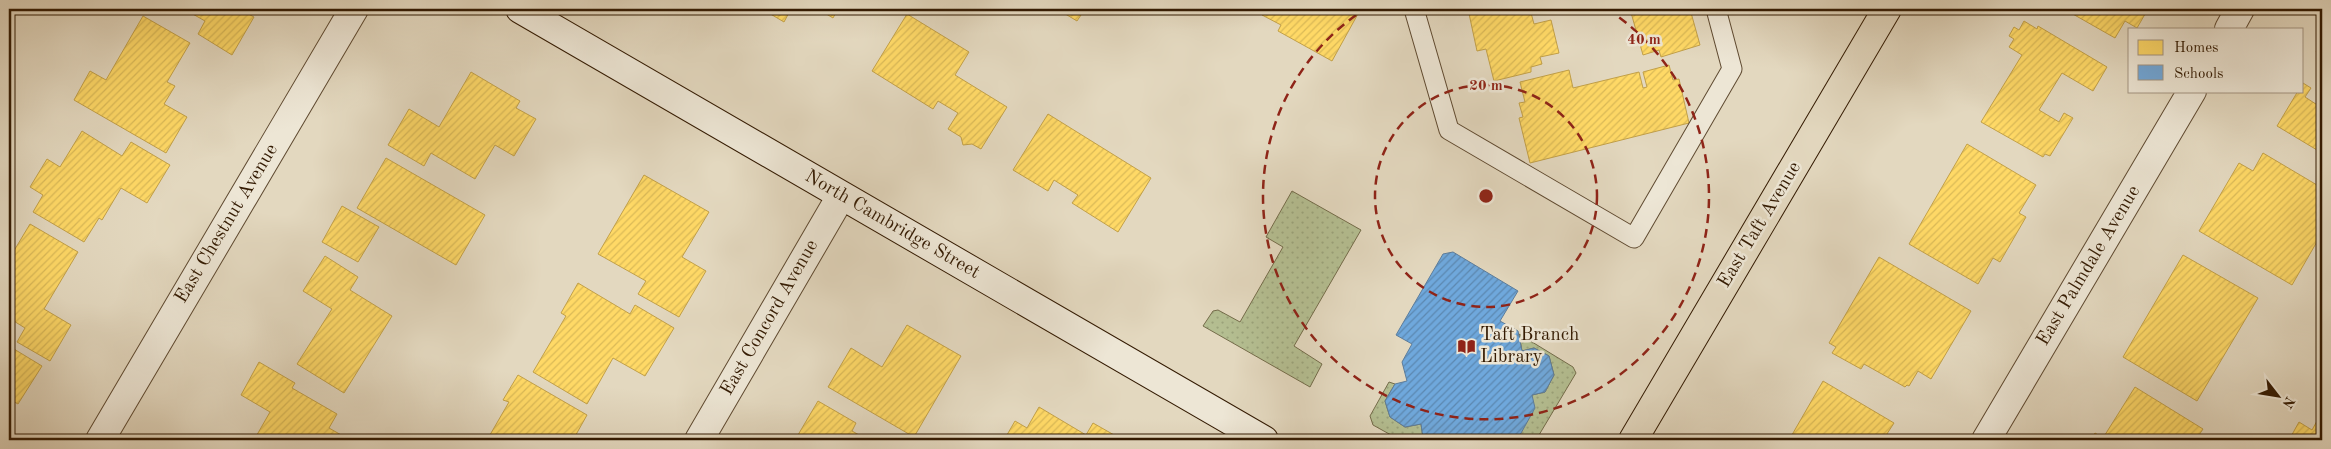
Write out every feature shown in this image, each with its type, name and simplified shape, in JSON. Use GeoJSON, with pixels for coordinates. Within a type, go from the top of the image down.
{"type":"FeatureCollection","features":[{"type":"Feature","properties":{"kind":"main road","name":"East Taft Avenue"},"geometry":{"type":"LineString","coordinates":[[1632,440],[1887,9]]}},
{"type":"Feature","properties":{"kind":"street","name":"East Chestnut Avenue"},"geometry":{"type":"LineString","coordinates":[[100,440],[354,9]]}},
{"type":"Feature","properties":{"kind":"street","name":"North Cambridge Street"},"geometry":{"type":"LineString","coordinates":[[520,9],[1264,440]]}},
{"type":"Feature","properties":{"kind":"street"},"geometry":{"type":"LineString","coordinates":[[2230,28],[2240,9]]}},
{"type":"Feature","properties":{"kind":"street","name":"East Palmdale Avenue"},"geometry":{"type":"LineString","coordinates":[[1986,440],[2191,92]]}},
{"type":"Feature","properties":{"kind":"street","name":"East Concord Avenue"},"geometry":{"type":"LineString","coordinates":[[699,440],[841,196]]}},
{"type":"Feature","properties":{"kind":"lane"},"geometry":{"type":"LineString","coordinates":[[1414,9],[1449,130],[1634,238],[1732,69],[1716,9]]}},
{"type":"Feature","properties":{"kind":"green space"},"geometry":{"type":"Polygon","coordinates":[[[1292,191],[1361,230],[1294,346],[1322,364],[1310,387],[1203,326],[1213,311],[1218,310],[1240,322],[1283,247],[1266,237],[1292,191]]]}},
{"type":"Feature","properties":{"kind":"green space"},"geometry":{"type":"Polygon","coordinates":[[[1519,334],[1573,367],[1576,373],[1536,440],[1506,440],[1506,438],[1520,434],[1532,395],[1545,392],[1554,375],[1549,356],[1534,348],[1522,351],[1519,334]]]}},
{"type":"Feature","properties":{"kind":"green space"},"geometry":{"type":"Polygon","coordinates":[[[1389,382],[1395,384],[1385,401],[1390,417],[1405,427],[1421,424],[1423,437],[1428,440],[1400,440],[1373,425],[1370,416],[1389,382]]]}},
{"type":"Feature","properties":{"kind":"building: Homes"},"geometry":{"type":"Polygon","coordinates":[[[184,9],[239,9],[254,17],[232,55],[198,34],[205,21],[184,9]]]}},
{"type":"Feature","properties":{"kind":"building: Homes"},"geometry":{"type":"Polygon","coordinates":[[[762,9],[791,9],[784,22],[762,9]]]}},
{"type":"Feature","properties":{"kind":"building: Homes"},"geometry":{"type":"Polygon","coordinates":[[[818,9],[838,9],[833,18],[818,9]]]}},
{"type":"Feature","properties":{"kind":"building: Homes"},"geometry":{"type":"Polygon","coordinates":[[[1057,9],[1085,9],[1077,21],[1057,9]]]}},
{"type":"Feature","properties":{"kind":"building: Homes"},"geometry":{"type":"Polygon","coordinates":[[[1265,9],[1358,9],[1359,12],[1332,61],[1278,31],[1281,25],[1262,15],[1265,9]]]}},
{"type":"Feature","properties":{"kind":"building: Homes"},"geometry":{"type":"Polygon","coordinates":[[[1468,9],[1530,9],[1534,24],[1551,20],[1559,53],[1540,57],[1542,64],[1531,67],[1531,72],[1494,81],[1486,49],[1477,51],[1468,9]]]}},
{"type":"Feature","properties":{"kind":"building: Homes"},"geometry":{"type":"Polygon","coordinates":[[[1630,9],[1690,9],[1700,45],[1661,57],[1659,50],[1643,55],[1630,9]]]}},
{"type":"Feature","properties":{"kind":"building: Homes"},"geometry":{"type":"Polygon","coordinates":[[[2064,9],[2148,9],[2137,28],[2125,21],[2115,38],[2064,9]]]}},
{"type":"Feature","properties":{"kind":"building: Homes"},"geometry":{"type":"Polygon","coordinates":[[[907,14],[969,52],[955,75],[1007,107],[981,149],[972,144],[963,145],[961,137],[948,129],[958,113],[938,101],[933,109],[872,71],[907,14]]]}},
{"type":"Feature","properties":{"kind":"building: Homes"},"geometry":{"type":"Polygon","coordinates":[[[143,16],[190,43],[167,82],[175,86],[164,104],[187,117],[166,153],[74,100],[90,71],[106,80],[143,16]]]}},
{"type":"Feature","properties":{"kind":"building: Homes"},"geometry":{"type":"Polygon","coordinates":[[[2024,21],[2037,29],[2038,26],[2107,67],[2093,91],[2062,73],[2039,110],[2059,122],[2064,113],[2073,118],[2050,156],[2045,154],[2043,157],[1981,122],[2022,55],[2009,47],[2014,39],[2009,36],[2014,27],[2019,30],[2024,21]]]}},
{"type":"Feature","properties":{"kind":"building: Homes"},"geometry":{"type":"Polygon","coordinates":[[[2322,43],[2322,56],[2316,52],[2322,43]]]}},
{"type":"Feature","properties":{"kind":"building: Homes"},"geometry":{"type":"Polygon","coordinates":[[[1669,65],[1673,80],[1679,79],[1689,123],[1530,163],[1519,118],[1523,117],[1519,103],[1525,102],[1520,82],[1569,70],[1573,88],[1639,72],[1643,88],[1647,87],[1643,72],[1669,65]]]}},
{"type":"Feature","properties":{"kind":"building: Homes"},"geometry":{"type":"Polygon","coordinates":[[[471,72],[520,101],[516,108],[536,119],[514,156],[495,145],[475,179],[431,153],[424,166],[388,145],[409,109],[439,127],[471,72]]]}},
{"type":"Feature","properties":{"kind":"building: Homes"},"geometry":{"type":"Polygon","coordinates":[[[2304,84],[2311,88],[2305,97],[2322,108],[2322,153],[2277,126],[2297,92],[2304,92],[2304,84]]]}},
{"type":"Feature","properties":{"kind":"building: Homes"},"geometry":{"type":"Polygon","coordinates":[[[1048,114],[1151,178],[1118,232],[1072,203],[1078,195],[1054,180],[1048,191],[1013,170],[1048,114]]]}},
{"type":"Feature","properties":{"kind":"building: Homes"},"geometry":{"type":"Polygon","coordinates":[[[82,131],[122,156],[131,142],[170,165],[147,203],[121,188],[102,220],[99,218],[84,242],[33,212],[43,195],[30,187],[47,159],[60,167],[82,131]]]}},
{"type":"Feature","properties":{"kind":"building: Homes"},"geometry":{"type":"Polygon","coordinates":[[[1967,144],[2036,185],[2019,213],[2026,217],[2000,262],[1993,258],[1978,284],[1909,244],[1967,144]]]}},
{"type":"Feature","properties":{"kind":"building: Homes"},"geometry":{"type":"Polygon","coordinates":[[[2263,153],[2322,188],[2322,233],[2292,285],[2199,231],[2239,163],[2253,171],[2263,153]]]}},
{"type":"Feature","properties":{"kind":"building: Homes"},"geometry":{"type":"Polygon","coordinates":[[[386,158],[485,215],[456,265],[357,208],[386,158]]]}},
{"type":"Feature","properties":{"kind":"building: Homes"},"geometry":{"type":"Polygon","coordinates":[[[644,175],[709,212],[682,257],[706,271],[679,317],[638,294],[646,281],[598,254],[644,175]]]}},
{"type":"Feature","properties":{"kind":"building: Homes"},"geometry":{"type":"Polygon","coordinates":[[[342,206],[379,227],[358,262],[322,242],[342,206]]]}},
{"type":"Feature","properties":{"kind":"building: Homes"},"geometry":{"type":"Polygon","coordinates":[[[30,224],[78,252],[44,309],[71,325],[50,361],[17,342],[25,328],[9,318],[9,259],[30,224]]]}},
{"type":"Feature","properties":{"kind":"building: Homes"},"geometry":{"type":"Polygon","coordinates":[[[2183,255],[2258,298],[2197,401],[2123,357],[2183,255]]]}},
{"type":"Feature","properties":{"kind":"building: Homes"},"geometry":{"type":"Polygon","coordinates":[[[325,256],[358,277],[350,290],[392,316],[344,393],[297,364],[332,309],[303,291],[325,256]]]}},
{"type":"Feature","properties":{"kind":"building: Homes"},"geometry":{"type":"Polygon","coordinates":[[[1879,257],[1971,311],[1931,379],[1918,371],[1909,386],[1905,387],[1864,364],[1861,369],[1832,353],[1836,347],[1829,343],[1879,257]]]}},
{"type":"Feature","properties":{"kind":"building: Homes"},"geometry":{"type":"Polygon","coordinates":[[[578,283],[630,314],[635,305],[674,328],[645,376],[613,358],[587,404],[533,372],[566,316],[561,313],[578,283]]]}},
{"type":"Feature","properties":{"kind":"building: Homes"},"geometry":{"type":"Polygon","coordinates":[[[907,325],[961,356],[914,437],[828,387],[851,348],[882,367],[907,325]]]}},
{"type":"Feature","properties":{"kind":"building: Homes"},"geometry":{"type":"Polygon","coordinates":[[[9,346],[42,366],[18,404],[9,399],[9,346]]]}},
{"type":"Feature","properties":{"kind":"building: Homes"},"geometry":{"type":"Polygon","coordinates":[[[259,362],[295,383],[292,388],[337,414],[329,428],[350,440],[254,440],[270,412],[241,395],[259,362]]]}},
{"type":"Feature","properties":{"kind":"building: Homes"},"geometry":{"type":"Polygon","coordinates":[[[518,375],[587,415],[573,440],[487,440],[509,402],[503,400],[518,375]]]}},
{"type":"Feature","properties":{"kind":"building: Homes"},"geometry":{"type":"Polygon","coordinates":[[[1823,381],[1894,423],[1883,440],[1850,440],[1844,437],[1842,440],[1789,440],[1823,381]]]}},
{"type":"Feature","properties":{"kind":"building: Homes"},"geometry":{"type":"Polygon","coordinates":[[[2135,387],[2203,429],[2199,435],[2208,440],[2090,440],[2095,433],[2103,438],[2135,387]]]}},
{"type":"Feature","properties":{"kind":"building: Homes"},"geometry":{"type":"Polygon","coordinates":[[[818,401],[856,423],[852,431],[868,440],[795,440],[818,401]]]}},
{"type":"Feature","properties":{"kind":"building: Homes"},"geometry":{"type":"Polygon","coordinates":[[[1039,407],[1086,435],[1093,423],[1123,440],[1004,440],[1015,421],[1027,428],[1039,407]]]}},
{"type":"Feature","properties":{"kind":"building: Homes"},"geometry":{"type":"Polygon","coordinates":[[[2322,412],[2322,440],[2289,440],[2299,422],[2312,430],[2322,412]]]}},
{"type":"Feature","properties":{"kind":"building: Schools","name":"Taft Branch Library"},"geometry":{"type":"Polygon","coordinates":[[[1453,252],[1518,291],[1500,321],[1518,331],[1522,351],[1534,348],[1549,356],[1554,375],[1545,392],[1532,395],[1535,408],[1520,435],[1506,438],[1506,440],[1428,440],[1423,438],[1421,424],[1405,427],[1390,417],[1385,401],[1395,384],[1407,381],[1402,362],[1412,344],[1396,335],[1443,254],[1453,252]]]}},
{"type":"Feature","properties":{"kind":"place","name":"Taft Branch Library"},"geometry":{"type":"Point","coordinates":[1466,346]}}]}
